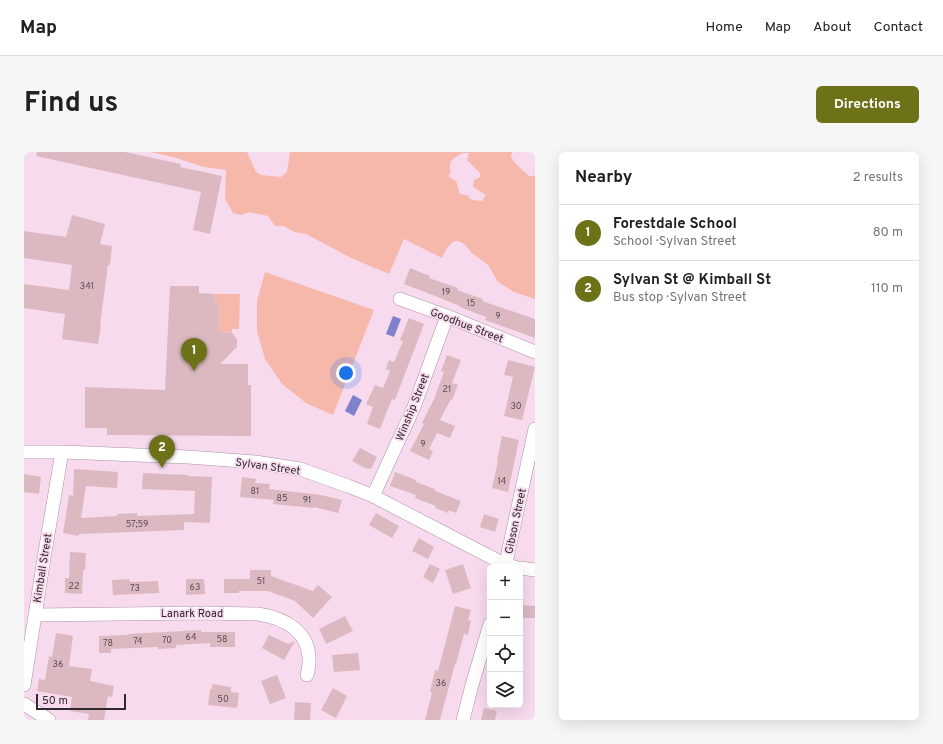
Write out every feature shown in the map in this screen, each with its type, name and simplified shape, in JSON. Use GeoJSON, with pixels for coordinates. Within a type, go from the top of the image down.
{"type":"FeatureCollection","features":[{"type":"Feature","properties":{"kind":"street","name":"Goodhue Street"},"geometry":{"type":"LineString","coordinates":[[400,299],[447,316],[535,352]]}},
{"type":"Feature","properties":{"kind":"street","name":"Winship Street"},"geometry":{"type":"LineString","coordinates":[[373,496],[414,406],[447,316]]}},
{"type":"Feature","properties":{"kind":"street","name":"Gibson Street"},"geometry":{"type":"LineString","coordinates":[[509,564],[535,429]]}},
{"type":"Feature","properties":{"kind":"street","name":"Sylvan Street"},"geometry":{"type":"LineString","coordinates":[[24,452],[62,452],[195,458],[275,464],[300,469],[373,496],[505,564]]}},
{"type":"Feature","properties":{"kind":"street","name":"Kimball Street"},"geometry":{"type":"LineString","coordinates":[[24,685],[62,452]]}},
{"type":"Feature","properties":{"kind":"street"},"geometry":{"type":"LineString","coordinates":[[523,568],[535,570]]}},
{"type":"Feature","properties":{"kind":"street","name":"Lanark Road"},"geometry":{"type":"LineString","coordinates":[[35,615],[201,613],[267,615],[288,623],[304,638],[310,663],[307,676]]}},
{"type":"Feature","properties":{"kind":"street"},"geometry":{"type":"LineString","coordinates":[[463,720],[487,634]]}},
{"type":"Feature","properties":{"kind":"street"},"geometry":{"type":"LineString","coordinates":[[24,704],[49,720]]}},
{"type":"Feature","properties":{"kind":"shaded area"},"geometry":{"type":"Polygon","coordinates":[[[151,152],[247,152],[256,172],[261,175],[281,177],[287,172],[290,152],[512,152],[511,156],[514,162],[529,176],[535,176],[535,299],[514,292],[498,282],[488,265],[472,253],[464,244],[458,241],[454,241],[447,248],[442,258],[404,239],[389,274],[351,258],[306,234],[294,232],[284,226],[275,226],[268,216],[249,212],[241,215],[233,213],[225,199],[226,170],[204,167],[151,152]],[[462,153],[450,163],[451,173],[448,176],[456,181],[460,194],[467,195],[472,200],[482,201],[486,195],[473,187],[474,180],[480,177],[480,173],[467,160],[469,153],[462,153]]]}},
{"type":"Feature","properties":{"kind":"shaded area"},"geometry":{"type":"Polygon","coordinates":[[[265,272],[374,310],[333,415],[306,403],[282,384],[265,359],[257,331],[257,301],[265,272]]]}},
{"type":"Feature","properties":{"kind":"shaded area"},"geometry":{"type":"Polygon","coordinates":[[[215,294],[240,294],[239,329],[232,329],[232,333],[224,332],[221,334],[217,332],[218,302],[214,302],[215,294]]]}},
{"type":"Feature","properties":{"kind":"water"},"geometry":{"type":"Polygon","coordinates":[[[393,316],[401,319],[394,337],[386,334],[393,316]]]}},
{"type":"Feature","properties":{"kind":"water"},"geometry":{"type":"Polygon","coordinates":[[[353,395],[362,400],[354,416],[345,411],[353,395]]]}},
{"type":"Feature","properties":{"kind":"building"},"geometry":{"type":"Polygon","coordinates":[[[37,152],[125,152],[181,164],[180,167],[222,176],[210,234],[193,230],[201,192],[36,156],[37,152]]]}},
{"type":"Feature","properties":{"kind":"building"},"geometry":{"type":"Polygon","coordinates":[[[72,215],[105,224],[100,244],[112,246],[110,265],[108,265],[98,344],[62,339],[65,314],[24,308],[24,284],[69,290],[72,265],[24,258],[24,231],[66,237],[72,215]]]}},
{"type":"Feature","properties":{"kind":"building"},"geometry":{"type":"Polygon","coordinates":[[[410,268],[430,276],[429,278],[458,288],[457,290],[483,299],[482,301],[535,319],[535,338],[485,320],[486,317],[404,284],[410,268]]]}},
{"type":"Feature","properties":{"kind":"building"},"geometry":{"type":"Polygon","coordinates":[[[170,286],[199,286],[199,293],[215,294],[214,302],[218,302],[218,332],[232,333],[237,339],[237,347],[220,364],[248,364],[248,385],[251,385],[251,436],[107,435],[107,428],[85,428],[85,387],[165,390],[170,286]]]}},
{"type":"Feature","properties":{"kind":"building"},"geometry":{"type":"Polygon","coordinates":[[[409,318],[424,324],[395,400],[392,399],[380,429],[367,424],[373,407],[366,404],[375,385],[383,388],[390,371],[386,369],[389,360],[394,362],[403,341],[400,340],[409,318]]]}},
{"type":"Feature","properties":{"kind":"building"},"geometry":{"type":"Polygon","coordinates":[[[447,355],[461,360],[452,383],[458,385],[452,400],[451,399],[440,420],[455,426],[450,438],[437,433],[429,449],[433,451],[429,460],[410,451],[424,424],[422,423],[434,399],[444,372],[441,371],[447,355]]]}},
{"type":"Feature","properties":{"kind":"building"},"geometry":{"type":"Polygon","coordinates":[[[508,360],[535,367],[522,420],[504,416],[513,377],[504,375],[508,360]]]}},
{"type":"Feature","properties":{"kind":"building"},"geometry":{"type":"Polygon","coordinates":[[[502,436],[519,440],[508,492],[492,488],[502,436]]]}},
{"type":"Feature","properties":{"kind":"building"},"geometry":{"type":"Polygon","coordinates":[[[360,448],[377,457],[371,469],[365,468],[352,461],[360,448]]]}},
{"type":"Feature","properties":{"kind":"building"},"geometry":{"type":"Polygon","coordinates":[[[74,469],[118,472],[117,488],[86,486],[81,518],[117,516],[117,514],[137,513],[137,516],[194,514],[195,491],[142,489],[143,473],[212,477],[210,523],[184,522],[184,530],[79,534],[79,536],[63,533],[69,495],[73,496],[74,469]]]}},
{"type":"Feature","properties":{"kind":"building"},"geometry":{"type":"Polygon","coordinates":[[[395,472],[435,489],[435,491],[461,501],[456,513],[449,510],[448,513],[435,508],[436,506],[415,498],[416,495],[390,486],[395,472]]]}},
{"type":"Feature","properties":{"kind":"building"},"geometry":{"type":"Polygon","coordinates":[[[24,474],[41,477],[39,494],[24,492],[24,474]]]}},
{"type":"Feature","properties":{"kind":"building"},"geometry":{"type":"Polygon","coordinates":[[[242,477],[256,479],[255,483],[270,484],[269,489],[321,495],[342,500],[338,513],[314,507],[273,504],[274,500],[240,497],[242,477]]]}},
{"type":"Feature","properties":{"kind":"building"},"geometry":{"type":"Polygon","coordinates":[[[376,513],[399,526],[392,538],[369,525],[376,513]]]}},
{"type":"Feature","properties":{"kind":"building"},"geometry":{"type":"Polygon","coordinates":[[[484,514],[499,519],[495,532],[480,527],[484,514]]]}},
{"type":"Feature","properties":{"kind":"building"},"geometry":{"type":"Polygon","coordinates":[[[419,538],[434,547],[428,559],[412,551],[419,538]]]}},
{"type":"Feature","properties":{"kind":"building"},"geometry":{"type":"Polygon","coordinates":[[[70,552],[86,553],[85,570],[83,570],[82,594],[65,593],[65,578],[69,578],[70,552]]]}},
{"type":"Feature","properties":{"kind":"building"},"geometry":{"type":"Polygon","coordinates":[[[430,564],[440,569],[433,583],[423,577],[430,564]]]}},
{"type":"Feature","properties":{"kind":"building"},"geometry":{"type":"Polygon","coordinates":[[[463,564],[471,588],[453,594],[445,570],[463,564]]]}},
{"type":"Feature","properties":{"kind":"building"},"geometry":{"type":"Polygon","coordinates":[[[250,570],[271,570],[271,576],[313,591],[318,585],[332,597],[313,618],[295,601],[268,591],[239,591],[239,593],[224,593],[224,579],[250,579],[250,570]]]}},
{"type":"Feature","properties":{"kind":"building"},"geometry":{"type":"Polygon","coordinates":[[[129,579],[130,582],[158,581],[159,593],[113,595],[112,580],[129,579]]]}},
{"type":"Feature","properties":{"kind":"building"},"geometry":{"type":"Polygon","coordinates":[[[186,579],[204,579],[205,594],[186,595],[186,579]]]}},
{"type":"Feature","properties":{"kind":"building"},"geometry":{"type":"Polygon","coordinates":[[[523,605],[535,606],[535,618],[523,618],[523,605]]]}},
{"type":"Feature","properties":{"kind":"building"},"geometry":{"type":"Polygon","coordinates":[[[455,606],[471,610],[468,620],[471,621],[468,635],[464,634],[440,720],[425,720],[432,693],[430,692],[435,670],[438,671],[455,606]]]}},
{"type":"Feature","properties":{"kind":"building"},"geometry":{"type":"Polygon","coordinates":[[[345,616],[353,631],[326,644],[319,629],[345,616]]]}},
{"type":"Feature","properties":{"kind":"building"},"geometry":{"type":"Polygon","coordinates":[[[201,630],[201,632],[235,632],[235,647],[210,647],[210,643],[176,645],[176,648],[158,649],[158,647],[111,649],[111,653],[99,653],[99,636],[201,630]]]}},
{"type":"Feature","properties":{"kind":"building"},"geometry":{"type":"Polygon","coordinates":[[[56,633],[73,636],[69,666],[92,669],[90,681],[114,686],[112,697],[108,696],[104,720],[88,720],[89,714],[70,711],[72,697],[37,691],[39,679],[45,680],[49,656],[52,657],[56,633]]]}},
{"type":"Feature","properties":{"kind":"building"},"geometry":{"type":"Polygon","coordinates":[[[269,635],[288,644],[295,641],[284,660],[262,648],[269,635]]]}},
{"type":"Feature","properties":{"kind":"building"},"geometry":{"type":"Polygon","coordinates":[[[358,653],[360,670],[334,672],[332,655],[358,653]]]}},
{"type":"Feature","properties":{"kind":"building"},"geometry":{"type":"Polygon","coordinates":[[[277,675],[286,698],[270,704],[261,681],[277,675]]]}},
{"type":"Feature","properties":{"kind":"building"},"geometry":{"type":"Polygon","coordinates":[[[212,684],[231,687],[231,692],[239,693],[237,708],[208,705],[212,684]]]}},
{"type":"Feature","properties":{"kind":"building"},"geometry":{"type":"Polygon","coordinates":[[[333,688],[347,696],[336,718],[321,710],[333,688]]]}},
{"type":"Feature","properties":{"kind":"building"},"geometry":{"type":"Polygon","coordinates":[[[295,702],[311,703],[310,720],[294,720],[295,702]]]}},
{"type":"Feature","properties":{"kind":"building"},"geometry":{"type":"Polygon","coordinates":[[[484,708],[497,711],[495,720],[481,720],[484,708]]]}},
{"type":"Feature","properties":{"kind":"place","name":"Forestdale School"},"geometry":{"type":"Point","coordinates":[194,371]}},
{"type":"Feature","properties":{"kind":"place","name":"Sylvan St @ Kimball St"},"geometry":{"type":"Point","coordinates":[162,468]}}]}
